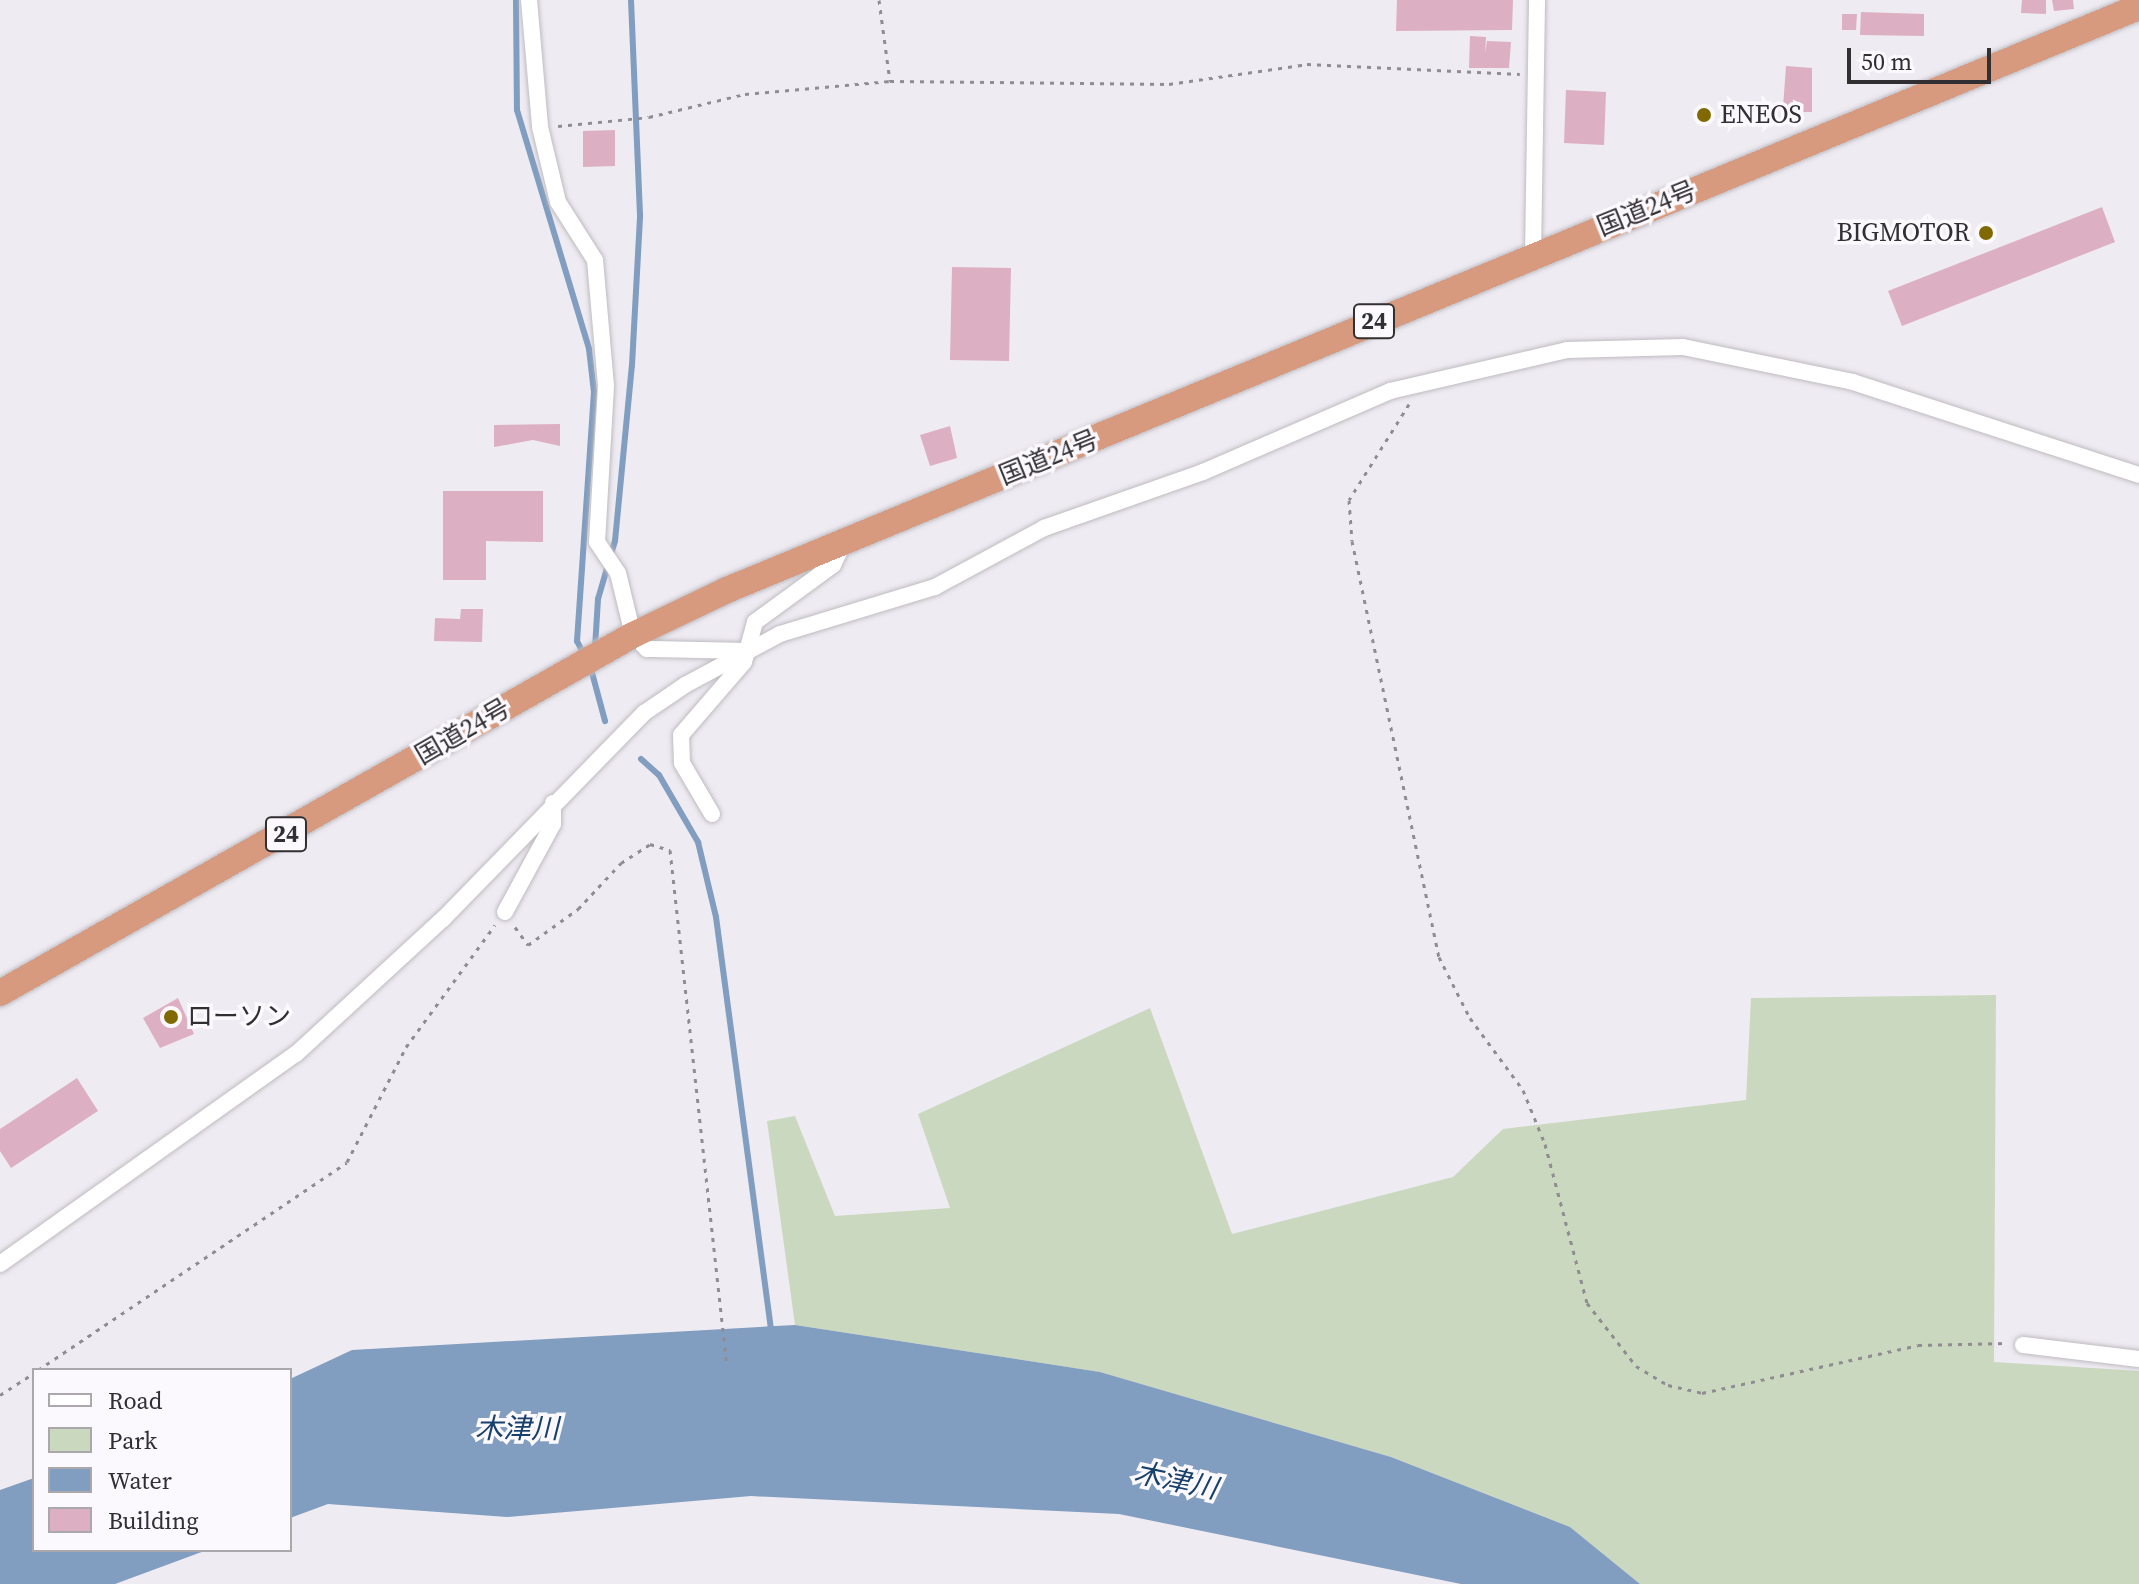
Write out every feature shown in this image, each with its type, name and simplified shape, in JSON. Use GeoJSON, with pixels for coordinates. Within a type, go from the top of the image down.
{"type":"FeatureCollection","features":[{"type":"Feature","properties":{"kind":"highway","name":"国道24号"},"geometry":{"type":"LineString","coordinates":[[0,993],[623,640],[845,539],[2139,7]]}},
{"type":"Feature","properties":{"kind":"street"},"geometry":{"type":"LineString","coordinates":[[529,0],[540,127],[558,202],[595,260],[606,386],[597,542],[618,573],[623,640],[675,655],[746,650]]}},
{"type":"Feature","properties":{"kind":"street"},"geometry":{"type":"LineString","coordinates":[[1533,256],[1540,76],[1537,0]]}},
{"type":"Feature","properties":{"kind":"street"},"geometry":{"type":"LineString","coordinates":[[0,1264],[296,1054],[443,919],[644,713],[746,650],[935,587],[1044,528],[1419,383],[1567,350],[1683,347],[1853,382],[2139,475]]}},
{"type":"Feature","properties":{"kind":"street"},"geometry":{"type":"LineString","coordinates":[[712,814],[682,763],[681,735],[723,691],[746,650],[755,622],[833,565],[845,539]]}},
{"type":"Feature","properties":{"kind":"street"},"geometry":{"type":"LineString","coordinates":[[505,912],[553,824],[553,803]]}},
{"type":"Feature","properties":{"kind":"street"},"geometry":{"type":"LineString","coordinates":[[2023,1345],[2139,1359]]}},
{"type":"Feature","properties":{"kind":"path"},"geometry":{"type":"LineString","coordinates":[[879,0],[890,81]]}},
{"type":"Feature","properties":{"kind":"path"},"geometry":{"type":"LineString","coordinates":[[540,127],[649,117],[692,102],[890,81],[1169,84],[1307,64],[1444,65],[1540,76]]}},
{"type":"Feature","properties":{"kind":"path"},"geometry":{"type":"LineString","coordinates":[[1419,383],[1389,444],[1349,500],[1352,541],[1439,957],[1470,1018],[1523,1090],[1545,1144],[1587,1303],[1636,1366],[1668,1385],[1702,1393],[1918,1345],[2023,1345]]}},
{"type":"Feature","properties":{"kind":"path"},"geometry":{"type":"LineString","coordinates":[[40,1368],[347,1162],[406,1047],[505,912],[528,945],[578,909],[621,863],[650,844],[670,850],[727,1367]]}},
{"type":"Feature","properties":{"kind":"path"},"geometry":{"type":"LineString","coordinates":[[0,1395],[32,1374]]}},
{"type":"Feature","properties":{"kind":"green space"},"geometry":{"type":"Polygon","coordinates":[[[1996,995],[1994,1362],[2139,1371],[2139,1584],[1640,1584],[1570,1527],[1391,1457],[1100,1372],[795,1325],[767,1121],[795,1116],[835,1216],[950,1208],[918,1114],[1150,1008],[1232,1234],[1453,1177],[1503,1129],[1746,1100],[1751,998],[1996,995]]]}},
{"type":"Feature","properties":{"kind":"water","name":"木津川"},"geometry":{"type":"Polygon","coordinates":[[[795,1325],[1100,1372],[1391,1457],[1570,1527],[1640,1584],[1461,1584],[1119,1514],[751,1496],[507,1517],[328,1504],[292,1517],[292,1378],[352,1350],[795,1325]]]}},
{"type":"Feature","properties":{"kind":"water"},"geometry":{"type":"Polygon","coordinates":[[[32,1479],[32,1552],[202,1552],[115,1584],[0,1584],[0,1490],[32,1479]]]}},
{"type":"Feature","properties":{"kind":"building"},"geometry":{"type":"Polygon","coordinates":[[[1397,0],[1513,0],[1512,30],[1396,31],[1397,0]]]}},
{"type":"Feature","properties":{"kind":"building"},"geometry":{"type":"Polygon","coordinates":[[[2022,0],[2046,0],[2046,14],[2021,13],[2022,0]]]}},
{"type":"Feature","properties":{"kind":"building"},"geometry":{"type":"Polygon","coordinates":[[[2052,0],[2073,0],[2074,9],[2054,11],[2052,0]]]}},
{"type":"Feature","properties":{"kind":"building"},"geometry":{"type":"Polygon","coordinates":[[[1861,12],[1924,14],[1924,36],[1860,35],[1861,12]]]}},
{"type":"Feature","properties":{"kind":"building"},"geometry":{"type":"Polygon","coordinates":[[[1842,14],[1857,14],[1856,30],[1842,30],[1842,14]]]}},
{"type":"Feature","properties":{"kind":"building"},"geometry":{"type":"Polygon","coordinates":[[[1470,36],[1486,37],[1485,53],[1487,41],[1511,42],[1509,68],[1469,68],[1470,36]]]}},
{"type":"Feature","properties":{"kind":"building"},"geometry":{"type":"Polygon","coordinates":[[[1786,66],[1812,68],[1812,112],[1802,112],[1801,125],[1782,121],[1786,66]]]}},
{"type":"Feature","properties":{"kind":"building"},"geometry":{"type":"Polygon","coordinates":[[[1566,90],[1606,92],[1604,145],[1564,143],[1566,90]]]}},
{"type":"Feature","properties":{"kind":"building"},"geometry":{"type":"Polygon","coordinates":[[[615,130],[615,166],[583,167],[583,131],[615,130]]]}},
{"type":"Feature","properties":{"kind":"building"},"geometry":{"type":"Polygon","coordinates":[[[2102,207],[2115,242],[1902,326],[1888,291],[2102,207]]]}},
{"type":"Feature","properties":{"kind":"building"},"geometry":{"type":"Polygon","coordinates":[[[952,267],[1011,268],[1009,361],[950,360],[952,267]]]}},
{"type":"Feature","properties":{"kind":"building"},"geometry":{"type":"Polygon","coordinates":[[[560,424],[560,446],[533,440],[494,447],[494,425],[560,424]]]}},
{"type":"Feature","properties":{"kind":"building"},"geometry":{"type":"Polygon","coordinates":[[[950,426],[957,458],[930,466],[920,435],[950,426]]]}},
{"type":"Feature","properties":{"kind":"building"},"geometry":{"type":"Polygon","coordinates":[[[443,491],[543,491],[543,542],[486,541],[486,580],[443,580],[443,491]]]}},
{"type":"Feature","properties":{"kind":"building"},"geometry":{"type":"Polygon","coordinates":[[[461,609],[483,609],[482,642],[434,641],[435,618],[460,619],[461,609]]]}},
{"type":"Feature","properties":{"kind":"building"},"geometry":{"type":"Polygon","coordinates":[[[178,998],[194,1034],[160,1048],[143,1018],[178,998]]]}},
{"type":"Feature","properties":{"kind":"building"},"geometry":{"type":"Polygon","coordinates":[[[77,1078],[98,1111],[11,1168],[0,1151],[0,1129],[77,1078]]]}},
{"type":"Feature","properties":{"kind":"waterway"},"geometry":{"type":"LineString","coordinates":[[516,0],[517,110],[589,349],[594,392],[577,641],[584,655]]}},
{"type":"Feature","properties":{"kind":"waterway"},"geometry":{"type":"LineString","coordinates":[[595,648],[598,599],[615,541],[632,365],[640,215],[631,0]]}},
{"type":"Feature","properties":{"kind":"waterway"},"geometry":{"type":"LineString","coordinates":[[591,669],[605,721]]}},
{"type":"Feature","properties":{"kind":"waterway"},"geometry":{"type":"LineString","coordinates":[[641,759],[659,775],[698,842],[716,917],[772,1334]]}},
{"type":"Feature","properties":{"kind":"place","name":"ENEOS"},"geometry":{"type":"Point","coordinates":[1704,115]}},
{"type":"Feature","properties":{"kind":"place","name":"BIGMOTOR"},"geometry":{"type":"Point","coordinates":[1986,233]}},
{"type":"Feature","properties":{"kind":"place","name":"ローソン"},"geometry":{"type":"Point","coordinates":[171,1017]}}]}
